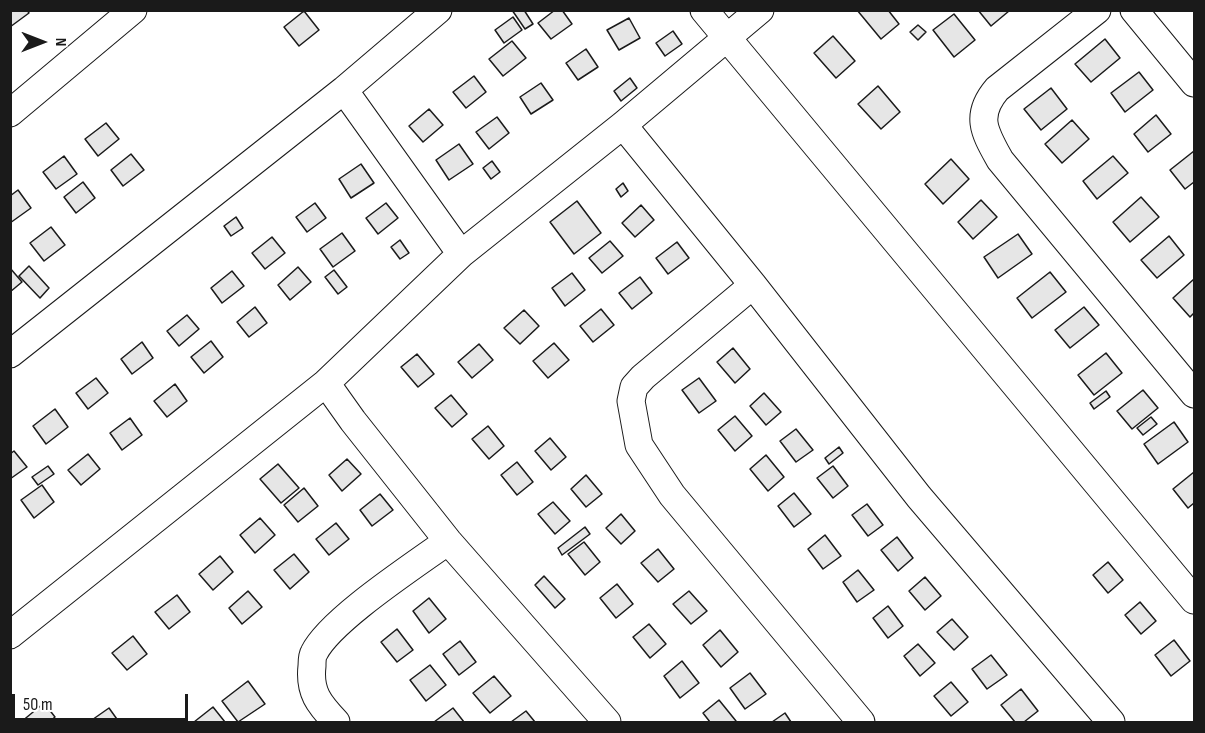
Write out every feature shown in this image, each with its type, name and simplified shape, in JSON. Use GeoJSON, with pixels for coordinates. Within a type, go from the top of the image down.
{"type":"FeatureCollection","features":[{"type":"Feature","properties":{"kind":"street"},"geometry":{"type":"LineString","coordinates":[[10,112],[133,10]]}},
{"type":"Feature","properties":{"kind":"street"},"geometry":{"type":"LineString","coordinates":[[10,354],[344,90],[438,10]]}},
{"type":"Feature","properties":{"kind":"street"},"geometry":{"type":"LineString","coordinates":[[704,10],[1194,600]]}},
{"type":"Feature","properties":{"kind":"street"},"geometry":{"type":"LineString","coordinates":[[11,634],[326,382],[461,254],[623,125],[760,10]]}},
{"type":"Feature","properties":{"kind":"street"},"geometry":{"type":"LineString","coordinates":[[1097,10],[997,89],[989,99],[982,119],[985,134],[1000,160],[1194,394]]}},
{"type":"Feature","properties":{"kind":"street"},"geometry":{"type":"LineString","coordinates":[[1134,10],[1194,83]]}},
{"type":"Feature","properties":{"kind":"street"},"geometry":{"type":"LineString","coordinates":[[344,90],[461,254]]}},
{"type":"Feature","properties":{"kind":"street"},"geometry":{"type":"LineString","coordinates":[[623,125],[753,285],[919,497],[1111,723]]}},
{"type":"Feature","properties":{"kind":"street"},"geometry":{"type":"LineString","coordinates":[[753,285],[643,376],[634,387],[631,400],[639,445],[672,495],[861,723]]}},
{"type":"Feature","properties":{"kind":"street"},"geometry":{"type":"LineString","coordinates":[[326,382],[448,542],[607,723]]}},
{"type":"Feature","properties":{"kind":"street"},"geometry":{"type":"LineString","coordinates":[[336,723],[320,705],[314,691],[311,677],[313,654],[352,612],[448,542]]}},
{"type":"Feature","properties":{"kind":"building"},"geometry":{"type":"Polygon","coordinates":[[[10,10],[27,10],[29,13],[10,27],[10,10]]]}},
{"type":"Feature","properties":{"kind":"building"},"geometry":{"type":"Polygon","coordinates":[[[512,10],[524,10],[533,24],[525,29],[512,10]]]}},
{"type":"Feature","properties":{"kind":"building"},"geometry":{"type":"Polygon","coordinates":[[[555,10],[562,10],[572,24],[551,39],[538,23],[555,10]]]}},
{"type":"Feature","properties":{"kind":"building"},"geometry":{"type":"Polygon","coordinates":[[[857,10],[888,10],[899,24],[881,39],[857,10]]]}},
{"type":"Feature","properties":{"kind":"building"},"geometry":{"type":"Polygon","coordinates":[[[978,10],[1008,10],[1009,11],[991,26],[978,10]]]}},
{"type":"Feature","properties":{"kind":"building"},"geometry":{"type":"Polygon","coordinates":[[[304,11],[319,30],[299,46],[284,27],[304,11]]]}},
{"type":"Feature","properties":{"kind":"building"},"geometry":{"type":"Polygon","coordinates":[[[954,14],[975,40],[954,57],[933,30],[954,14]]]}},
{"type":"Feature","properties":{"kind":"building"},"geometry":{"type":"Polygon","coordinates":[[[513,17],[522,30],[504,43],[495,30],[513,17]]]}},
{"type":"Feature","properties":{"kind":"building"},"geometry":{"type":"Polygon","coordinates":[[[629,18],[640,38],[619,50],[607,30],[629,18]]]}},
{"type":"Feature","properties":{"kind":"building"},"geometry":{"type":"Polygon","coordinates":[[[918,25],[926,32],[918,40],[910,32],[918,25]]]}},
{"type":"Feature","properties":{"kind":"building"},"geometry":{"type":"Polygon","coordinates":[[[673,31],[682,44],[665,56],[656,43],[673,31]]]}},
{"type":"Feature","properties":{"kind":"building"},"geometry":{"type":"Polygon","coordinates":[[[833,36],[855,61],[836,78],[814,53],[833,36]]]}},
{"type":"Feature","properties":{"kind":"building"},"geometry":{"type":"Polygon","coordinates":[[[1105,39],[1120,58],[1091,82],[1075,64],[1105,39]]]}},
{"type":"Feature","properties":{"kind":"building"},"geometry":{"type":"Polygon","coordinates":[[[512,41],[526,58],[503,76],[489,59],[512,41]]]}},
{"type":"Feature","properties":{"kind":"building"},"geometry":{"type":"Polygon","coordinates":[[[586,49],[598,67],[578,80],[566,63],[586,49]]]}},
{"type":"Feature","properties":{"kind":"building"},"geometry":{"type":"Polygon","coordinates":[[[1139,72],[1153,90],[1125,112],[1111,93],[1139,72]]]}},
{"type":"Feature","properties":{"kind":"building"},"geometry":{"type":"Polygon","coordinates":[[[474,76],[486,92],[466,108],[453,92],[474,76]]]}},
{"type":"Feature","properties":{"kind":"building"},"geometry":{"type":"Polygon","coordinates":[[[630,78],[637,88],[621,101],[614,91],[630,78]]]}},
{"type":"Feature","properties":{"kind":"building"},"geometry":{"type":"Polygon","coordinates":[[[541,83],[553,100],[531,114],[520,97],[541,83]]]}},
{"type":"Feature","properties":{"kind":"building"},"geometry":{"type":"Polygon","coordinates":[[[878,86],[900,112],[881,129],[858,104],[878,86]]]}},
{"type":"Feature","properties":{"kind":"building"},"geometry":{"type":"Polygon","coordinates":[[[1051,88],[1067,109],[1041,130],[1024,109],[1051,88]]]}},
{"type":"Feature","properties":{"kind":"building"},"geometry":{"type":"Polygon","coordinates":[[[429,109],[443,125],[423,142],[409,126],[429,109]]]}},
{"type":"Feature","properties":{"kind":"building"},"geometry":{"type":"Polygon","coordinates":[[[1156,115],[1171,134],[1148,152],[1134,134],[1156,115]]]}},
{"type":"Feature","properties":{"kind":"building"},"geometry":{"type":"Polygon","coordinates":[[[497,117],[509,133],[489,149],[476,132],[497,117]]]}},
{"type":"Feature","properties":{"kind":"building"},"geometry":{"type":"Polygon","coordinates":[[[1072,120],[1089,139],[1062,163],[1045,144],[1072,120]]]}},
{"type":"Feature","properties":{"kind":"building"},"geometry":{"type":"Polygon","coordinates":[[[106,123],[119,139],[98,156],[85,139],[106,123]]]}},
{"type":"Feature","properties":{"kind":"building"},"geometry":{"type":"Polygon","coordinates":[[[459,144],[473,164],[449,180],[436,160],[459,144]]]}},
{"type":"Feature","properties":{"kind":"building"},"geometry":{"type":"Polygon","coordinates":[[[1194,151],[1194,182],[1185,189],[1170,170],[1194,151]]]}},
{"type":"Feature","properties":{"kind":"building"},"geometry":{"type":"Polygon","coordinates":[[[131,154],[144,170],[123,186],[111,170],[131,154]]]}},
{"type":"Feature","properties":{"kind":"building"},"geometry":{"type":"Polygon","coordinates":[[[64,156],[77,174],[56,189],[43,172],[64,156]]]}},
{"type":"Feature","properties":{"kind":"building"},"geometry":{"type":"Polygon","coordinates":[[[1113,156],[1128,173],[1097,199],[1083,181],[1113,156]]]}},
{"type":"Feature","properties":{"kind":"building"},"geometry":{"type":"Polygon","coordinates":[[[951,159],[969,179],[943,204],[925,184],[951,159]]]}},
{"type":"Feature","properties":{"kind":"building"},"geometry":{"type":"Polygon","coordinates":[[[492,161],[500,172],[491,179],[483,168],[492,161]]]}},
{"type":"Feature","properties":{"kind":"building"},"geometry":{"type":"Polygon","coordinates":[[[361,164],[374,183],[351,198],[339,179],[361,164]]]}},
{"type":"Feature","properties":{"kind":"building"},"geometry":{"type":"Polygon","coordinates":[[[83,182],[95,198],[76,213],[64,197],[83,182]]]}},
{"type":"Feature","properties":{"kind":"building"},"geometry":{"type":"Polygon","coordinates":[[[623,183],[628,191],[621,197],[616,189],[623,183]]]}},
{"type":"Feature","properties":{"kind":"building"},"geometry":{"type":"Polygon","coordinates":[[[18,190],[31,208],[10,223],[10,196],[18,190]]]}},
{"type":"Feature","properties":{"kind":"building"},"geometry":{"type":"Polygon","coordinates":[[[1141,197],[1159,217],[1130,242],[1113,222],[1141,197]]]}},
{"type":"Feature","properties":{"kind":"building"},"geometry":{"type":"Polygon","coordinates":[[[981,200],[997,217],[973,239],[958,222],[981,200]]]}},
{"type":"Feature","properties":{"kind":"building"},"geometry":{"type":"Polygon","coordinates":[[[577,201],[601,233],[574,254],[550,222],[577,201]]]}},
{"type":"Feature","properties":{"kind":"building"},"geometry":{"type":"Polygon","coordinates":[[[315,203],[326,218],[307,232],[296,217],[315,203]]]}},
{"type":"Feature","properties":{"kind":"building"},"geometry":{"type":"Polygon","coordinates":[[[386,203],[398,218],[378,234],[366,218],[386,203]]]}},
{"type":"Feature","properties":{"kind":"building"},"geometry":{"type":"Polygon","coordinates":[[[641,205],[654,220],[635,237],[622,223],[641,205]]]}},
{"type":"Feature","properties":{"kind":"building"},"geometry":{"type":"Polygon","coordinates":[[[236,217],[243,228],[231,236],[224,226],[236,217]]]}},
{"type":"Feature","properties":{"kind":"building"},"geometry":{"type":"Polygon","coordinates":[[[51,227],[65,245],[44,261],[30,243],[51,227]]]}},
{"type":"Feature","properties":{"kind":"building"},"geometry":{"type":"Polygon","coordinates":[[[342,233],[355,251],[333,267],[320,249],[342,233]]]}},
{"type":"Feature","properties":{"kind":"building"},"geometry":{"type":"Polygon","coordinates":[[[1018,234],[1032,254],[998,278],[984,257],[1018,234]]]}},
{"type":"Feature","properties":{"kind":"building"},"geometry":{"type":"Polygon","coordinates":[[[1169,236],[1184,255],[1157,278],[1141,260],[1169,236]]]}},
{"type":"Feature","properties":{"kind":"building"},"geometry":{"type":"Polygon","coordinates":[[[272,237],[285,253],[265,269],[252,253],[272,237]]]}},
{"type":"Feature","properties":{"kind":"building"},"geometry":{"type":"Polygon","coordinates":[[[400,240],[409,253],[400,259],[391,247],[400,240]]]}},
{"type":"Feature","properties":{"kind":"building"},"geometry":{"type":"Polygon","coordinates":[[[610,241],[623,256],[602,273],[589,258],[610,241]]]}},
{"type":"Feature","properties":{"kind":"building"},"geometry":{"type":"Polygon","coordinates":[[[677,242],[689,258],[668,274],[656,258],[677,242]]]}},
{"type":"Feature","properties":{"kind":"building"},"geometry":{"type":"Polygon","coordinates":[[[29,266],[49,288],[40,298],[19,276],[29,266]]]}},
{"type":"Feature","properties":{"kind":"building"},"geometry":{"type":"Polygon","coordinates":[[[298,267],[311,282],[290,300],[278,285],[298,267]]]}},
{"type":"Feature","properties":{"kind":"building"},"geometry":{"type":"Polygon","coordinates":[[[10,268],[22,282],[10,292],[10,268]]]}},
{"type":"Feature","properties":{"kind":"building"},"geometry":{"type":"Polygon","coordinates":[[[334,270],[347,287],[338,294],[325,277],[334,270]]]}},
{"type":"Feature","properties":{"kind":"building"},"geometry":{"type":"Polygon","coordinates":[[[232,271],[244,286],[222,303],[211,288],[232,271]]]}},
{"type":"Feature","properties":{"kind":"building"},"geometry":{"type":"Polygon","coordinates":[[[1050,272],[1066,292],[1032,318],[1017,298],[1050,272]]]}},
{"type":"Feature","properties":{"kind":"building"},"geometry":{"type":"Polygon","coordinates":[[[572,273],[585,290],[565,306],[552,288],[572,273]]]}},
{"type":"Feature","properties":{"kind":"building"},"geometry":{"type":"Polygon","coordinates":[[[640,277],[652,293],[632,309],[619,293],[640,277]]]}},
{"type":"Feature","properties":{"kind":"building"},"geometry":{"type":"Polygon","coordinates":[[[1194,279],[1194,313],[1190,317],[1173,298],[1194,279]]]}},
{"type":"Feature","properties":{"kind":"building"},"geometry":{"type":"Polygon","coordinates":[[[255,307],[267,323],[249,337],[237,322],[255,307]]]}},
{"type":"Feature","properties":{"kind":"building"},"geometry":{"type":"Polygon","coordinates":[[[1084,307],[1099,325],[1070,348],[1055,330],[1084,307]]]}},
{"type":"Feature","properties":{"kind":"building"},"geometry":{"type":"Polygon","coordinates":[[[601,309],[614,325],[593,342],[580,326],[601,309]]]}},
{"type":"Feature","properties":{"kind":"building"},"geometry":{"type":"Polygon","coordinates":[[[524,310],[539,326],[520,344],[504,328],[524,310]]]}},
{"type":"Feature","properties":{"kind":"building"},"geometry":{"type":"Polygon","coordinates":[[[187,315],[199,329],[179,346],[167,331],[187,315]]]}},
{"type":"Feature","properties":{"kind":"building"},"geometry":{"type":"Polygon","coordinates":[[[211,341],[223,357],[204,373],[191,357],[211,341]]]}},
{"type":"Feature","properties":{"kind":"building"},"geometry":{"type":"Polygon","coordinates":[[[142,342],[153,358],[132,374],[121,359],[142,342]]]}},
{"type":"Feature","properties":{"kind":"building"},"geometry":{"type":"Polygon","coordinates":[[[554,343],[569,360],[548,378],[533,361],[554,343]]]}},
{"type":"Feature","properties":{"kind":"building"},"geometry":{"type":"Polygon","coordinates":[[[479,344],[493,360],[472,378],[458,362],[479,344]]]}},
{"type":"Feature","properties":{"kind":"building"},"geometry":{"type":"Polygon","coordinates":[[[733,348],[750,369],[735,383],[717,362],[733,348]]]}},
{"type":"Feature","properties":{"kind":"building"},"geometry":{"type":"Polygon","coordinates":[[[1106,353],[1122,373],[1094,395],[1078,375],[1106,353]]]}},
{"type":"Feature","properties":{"kind":"building"},"geometry":{"type":"Polygon","coordinates":[[[417,354],[434,374],[418,387],[401,367],[417,354]]]}},
{"type":"Feature","properties":{"kind":"building"},"geometry":{"type":"Polygon","coordinates":[[[96,378],[108,393],[88,409],[76,393],[96,378]]]}},
{"type":"Feature","properties":{"kind":"building"},"geometry":{"type":"Polygon","coordinates":[[[699,378],[716,401],[699,413],[682,390],[699,378]]]}},
{"type":"Feature","properties":{"kind":"building"},"geometry":{"type":"Polygon","coordinates":[[[175,384],[187,401],[167,417],[154,401],[175,384]]]}},
{"type":"Feature","properties":{"kind":"building"},"geometry":{"type":"Polygon","coordinates":[[[1143,390],[1158,408],[1132,429],[1117,411],[1143,390]]]}},
{"type":"Feature","properties":{"kind":"building"},"geometry":{"type":"Polygon","coordinates":[[[1106,391],[1110,397],[1094,409],[1090,403],[1106,391]]]}},
{"type":"Feature","properties":{"kind":"building"},"geometry":{"type":"Polygon","coordinates":[[[764,393],[781,412],[766,425],[750,406],[764,393]]]}},
{"type":"Feature","properties":{"kind":"building"},"geometry":{"type":"Polygon","coordinates":[[[451,395],[467,414],[452,427],[435,408],[451,395]]]}},
{"type":"Feature","properties":{"kind":"building"},"geometry":{"type":"Polygon","coordinates":[[[55,409],[68,427],[46,444],[33,426],[55,409]]]}},
{"type":"Feature","properties":{"kind":"building"},"geometry":{"type":"Polygon","coordinates":[[[735,416],[752,436],[735,451],[718,430],[735,416]]]}},
{"type":"Feature","properties":{"kind":"building"},"geometry":{"type":"Polygon","coordinates":[[[1151,417],[1157,424],[1143,435],[1137,428],[1151,417]]]}},
{"type":"Feature","properties":{"kind":"building"},"geometry":{"type":"Polygon","coordinates":[[[130,418],[142,435],[122,450],[110,433],[130,418]]]}},
{"type":"Feature","properties":{"kind":"building"},"geometry":{"type":"Polygon","coordinates":[[[1174,422],[1188,442],[1158,464],[1144,444],[1174,422]]]}},
{"type":"Feature","properties":{"kind":"building"},"geometry":{"type":"Polygon","coordinates":[[[488,426],[504,446],[489,459],[472,439],[488,426]]]}},
{"type":"Feature","properties":{"kind":"building"},"geometry":{"type":"Polygon","coordinates":[[[796,429],[813,450],[796,462],[780,441],[796,429]]]}},
{"type":"Feature","properties":{"kind":"building"},"geometry":{"type":"Polygon","coordinates":[[[550,438],[566,457],[551,470],[535,451],[550,438]]]}},
{"type":"Feature","properties":{"kind":"building"},"geometry":{"type":"Polygon","coordinates":[[[839,447],[843,453],[829,464],[825,458],[839,447]]]}},
{"type":"Feature","properties":{"kind":"building"},"geometry":{"type":"Polygon","coordinates":[[[14,451],[27,467],[10,479],[10,454],[14,451]]]}},
{"type":"Feature","properties":{"kind":"building"},"geometry":{"type":"Polygon","coordinates":[[[88,454],[100,469],[81,485],[68,470],[88,454]]]}},
{"type":"Feature","properties":{"kind":"building"},"geometry":{"type":"Polygon","coordinates":[[[766,455],[784,477],[768,491],[750,469],[766,455]]]}},
{"type":"Feature","properties":{"kind":"building"},"geometry":{"type":"Polygon","coordinates":[[[347,459],[361,474],[342,491],[329,475],[347,459]]]}},
{"type":"Feature","properties":{"kind":"building"},"geometry":{"type":"Polygon","coordinates":[[[517,462],[533,482],[517,495],[501,475],[517,462]]]}},
{"type":"Feature","properties":{"kind":"building"},"geometry":{"type":"Polygon","coordinates":[[[278,464],[299,488],[281,503],[260,479],[278,464]]]}},
{"type":"Feature","properties":{"kind":"building"},"geometry":{"type":"Polygon","coordinates":[[[48,466],[54,474],[38,485],[32,477],[48,466]]]}},
{"type":"Feature","properties":{"kind":"building"},"geometry":{"type":"Polygon","coordinates":[[[833,466],[848,486],[833,498],[817,478],[833,466]]]}},
{"type":"Feature","properties":{"kind":"building"},"geometry":{"type":"Polygon","coordinates":[[[1194,472],[1194,503],[1188,508],[1173,489],[1194,472]]]}},
{"type":"Feature","properties":{"kind":"building"},"geometry":{"type":"Polygon","coordinates":[[[586,475],[602,494],[586,507],[571,489],[586,475]]]}},
{"type":"Feature","properties":{"kind":"building"},"geometry":{"type":"Polygon","coordinates":[[[42,485],[54,502],[34,518],[21,500],[42,485]]]}},
{"type":"Feature","properties":{"kind":"building"},"geometry":{"type":"Polygon","coordinates":[[[304,488],[318,506],[298,522],[284,505],[304,488]]]}},
{"type":"Feature","properties":{"kind":"building"},"geometry":{"type":"Polygon","coordinates":[[[794,493],[811,514],[794,527],[778,506],[794,493]]]}},
{"type":"Feature","properties":{"kind":"building"},"geometry":{"type":"Polygon","coordinates":[[[380,494],[393,510],[372,526],[360,510],[380,494]]]}},
{"type":"Feature","properties":{"kind":"building"},"geometry":{"type":"Polygon","coordinates":[[[553,502],[570,521],[555,534],[538,514],[553,502]]]}},
{"type":"Feature","properties":{"kind":"building"},"geometry":{"type":"Polygon","coordinates":[[[867,504],[883,525],[868,536],[852,515],[867,504]]]}},
{"type":"Feature","properties":{"kind":"building"},"geometry":{"type":"Polygon","coordinates":[[[621,514],[635,531],[621,544],[606,528],[621,514]]]}},
{"type":"Feature","properties":{"kind":"building"},"geometry":{"type":"Polygon","coordinates":[[[260,518],[275,535],[255,553],[240,535],[260,518]]]}},
{"type":"Feature","properties":{"kind":"building"},"geometry":{"type":"Polygon","coordinates":[[[336,523],[349,539],[329,555],[316,539],[336,523]]]}},
{"type":"Feature","properties":{"kind":"building"},"geometry":{"type":"Polygon","coordinates":[[[585,527],[590,534],[562,555],[558,548],[585,527]]]}},
{"type":"Feature","properties":{"kind":"building"},"geometry":{"type":"Polygon","coordinates":[[[825,535],[841,556],[823,569],[808,549],[825,535]]]}},
{"type":"Feature","properties":{"kind":"building"},"geometry":{"type":"Polygon","coordinates":[[[897,537],[913,558],[898,571],[881,550],[897,537]]]}},
{"type":"Feature","properties":{"kind":"building"},"geometry":{"type":"Polygon","coordinates":[[[584,542],[600,562],[585,575],[568,554],[584,542]]]}},
{"type":"Feature","properties":{"kind":"building"},"geometry":{"type":"Polygon","coordinates":[[[658,549],[674,569],[658,582],[641,563],[658,549]]]}},
{"type":"Feature","properties":{"kind":"building"},"geometry":{"type":"Polygon","coordinates":[[[294,554],[309,572],[290,589],[274,570],[294,554]]]}},
{"type":"Feature","properties":{"kind":"building"},"geometry":{"type":"Polygon","coordinates":[[[220,556],[233,572],[213,590],[199,574],[220,556]]]}},
{"type":"Feature","properties":{"kind":"building"},"geometry":{"type":"Polygon","coordinates":[[[1108,562],[1123,580],[1108,593],[1093,575],[1108,562]]]}},
{"type":"Feature","properties":{"kind":"building"},"geometry":{"type":"Polygon","coordinates":[[[858,570],[874,590],[857,602],[843,582],[858,570]]]}},
{"type":"Feature","properties":{"kind":"building"},"geometry":{"type":"Polygon","coordinates":[[[544,576],[565,599],[555,608],[535,585],[544,576]]]}},
{"type":"Feature","properties":{"kind":"building"},"geometry":{"type":"Polygon","coordinates":[[[925,577],[941,596],[925,610],[909,591],[925,577]]]}},
{"type":"Feature","properties":{"kind":"building"},"geometry":{"type":"Polygon","coordinates":[[[617,584],[633,604],[616,618],[600,598],[617,584]]]}},
{"type":"Feature","properties":{"kind":"building"},"geometry":{"type":"Polygon","coordinates":[[[248,591],[262,607],[242,624],[229,608],[248,591]]]}},
{"type":"Feature","properties":{"kind":"building"},"geometry":{"type":"Polygon","coordinates":[[[689,591],[707,611],[691,624],[673,604],[689,591]]]}},
{"type":"Feature","properties":{"kind":"building"},"geometry":{"type":"Polygon","coordinates":[[[177,595],[190,612],[169,629],[155,612],[177,595]]]}},
{"type":"Feature","properties":{"kind":"building"},"geometry":{"type":"Polygon","coordinates":[[[429,598],[446,619],[429,633],[413,611],[429,598]]]}},
{"type":"Feature","properties":{"kind":"building"},"geometry":{"type":"Polygon","coordinates":[[[1140,602],[1156,621],[1141,634],[1125,615],[1140,602]]]}},
{"type":"Feature","properties":{"kind":"building"},"geometry":{"type":"Polygon","coordinates":[[[888,606],[903,626],[888,638],[873,618],[888,606]]]}},
{"type":"Feature","properties":{"kind":"building"},"geometry":{"type":"Polygon","coordinates":[[[952,619],[968,637],[954,650],[937,632],[952,619]]]}},
{"type":"Feature","properties":{"kind":"building"},"geometry":{"type":"Polygon","coordinates":[[[649,624],[666,644],[650,658],[633,637],[649,624]]]}},
{"type":"Feature","properties":{"kind":"building"},"geometry":{"type":"Polygon","coordinates":[[[397,629],[413,650],[397,662],[381,642],[397,629]]]}},
{"type":"Feature","properties":{"kind":"building"},"geometry":{"type":"Polygon","coordinates":[[[720,630],[738,652],[721,667],[703,645],[720,630]]]}},
{"type":"Feature","properties":{"kind":"building"},"geometry":{"type":"Polygon","coordinates":[[[133,636],[147,654],[127,670],[112,653],[133,636]]]}},
{"type":"Feature","properties":{"kind":"building"},"geometry":{"type":"Polygon","coordinates":[[[1174,640],[1190,661],[1171,676],[1155,655],[1174,640]]]}},
{"type":"Feature","properties":{"kind":"building"},"geometry":{"type":"Polygon","coordinates":[[[460,641],[476,662],[459,675],[443,654],[460,641]]]}},
{"type":"Feature","properties":{"kind":"building"},"geometry":{"type":"Polygon","coordinates":[[[918,644],[935,663],[920,676],[904,656],[918,644]]]}},
{"type":"Feature","properties":{"kind":"building"},"geometry":{"type":"Polygon","coordinates":[[[991,655],[1007,675],[987,689],[972,669],[991,655]]]}},
{"type":"Feature","properties":{"kind":"building"},"geometry":{"type":"Polygon","coordinates":[[[682,661],[699,683],[680,698],[664,676],[682,661]]]}},
{"type":"Feature","properties":{"kind":"building"},"geometry":{"type":"Polygon","coordinates":[[[430,665],[446,685],[426,701],[410,680],[430,665]]]}},
{"type":"Feature","properties":{"kind":"building"},"geometry":{"type":"Polygon","coordinates":[[[750,673],[766,694],[745,709],[730,688],[750,673]]]}},
{"type":"Feature","properties":{"kind":"building"},"geometry":{"type":"Polygon","coordinates":[[[494,676],[511,696],[490,713],[473,693],[494,676]]]}},
{"type":"Feature","properties":{"kind":"building"},"geometry":{"type":"Polygon","coordinates":[[[248,681],[265,704],[238,722],[222,701],[248,681]]]}},
{"type":"Feature","properties":{"kind":"building"},"geometry":{"type":"Polygon","coordinates":[[[951,682],[968,702],[951,716],[934,696],[951,682]]]}},
{"type":"Feature","properties":{"kind":"building"},"geometry":{"type":"Polygon","coordinates":[[[1021,689],[1038,711],[1024,722],[1015,722],[1001,705],[1021,689]]]}},
{"type":"Feature","properties":{"kind":"building"},"geometry":{"type":"Polygon","coordinates":[[[719,700],[736,721],[710,722],[703,713],[719,700]]]}},
{"type":"Feature","properties":{"kind":"building"},"geometry":{"type":"Polygon","coordinates":[[[44,703],[55,717],[49,722],[21,722],[44,703]]]}},
{"type":"Feature","properties":{"kind":"building"},"geometry":{"type":"Polygon","coordinates":[[[213,707],[225,722],[194,722],[213,707]]]}},
{"type":"Feature","properties":{"kind":"building"},"geometry":{"type":"Polygon","coordinates":[[[109,708],[119,722],[89,722],[109,708]]]}},
{"type":"Feature","properties":{"kind":"building"},"geometry":{"type":"Polygon","coordinates":[[[453,708],[464,722],[434,722],[453,708]]]}},
{"type":"Feature","properties":{"kind":"building"},"geometry":{"type":"Polygon","coordinates":[[[526,711],[535,722],[511,722],[526,711]]]}},
{"type":"Feature","properties":{"kind":"building"},"geometry":{"type":"Polygon","coordinates":[[[785,713],[791,722],[772,722],[785,713]]]}}]}
